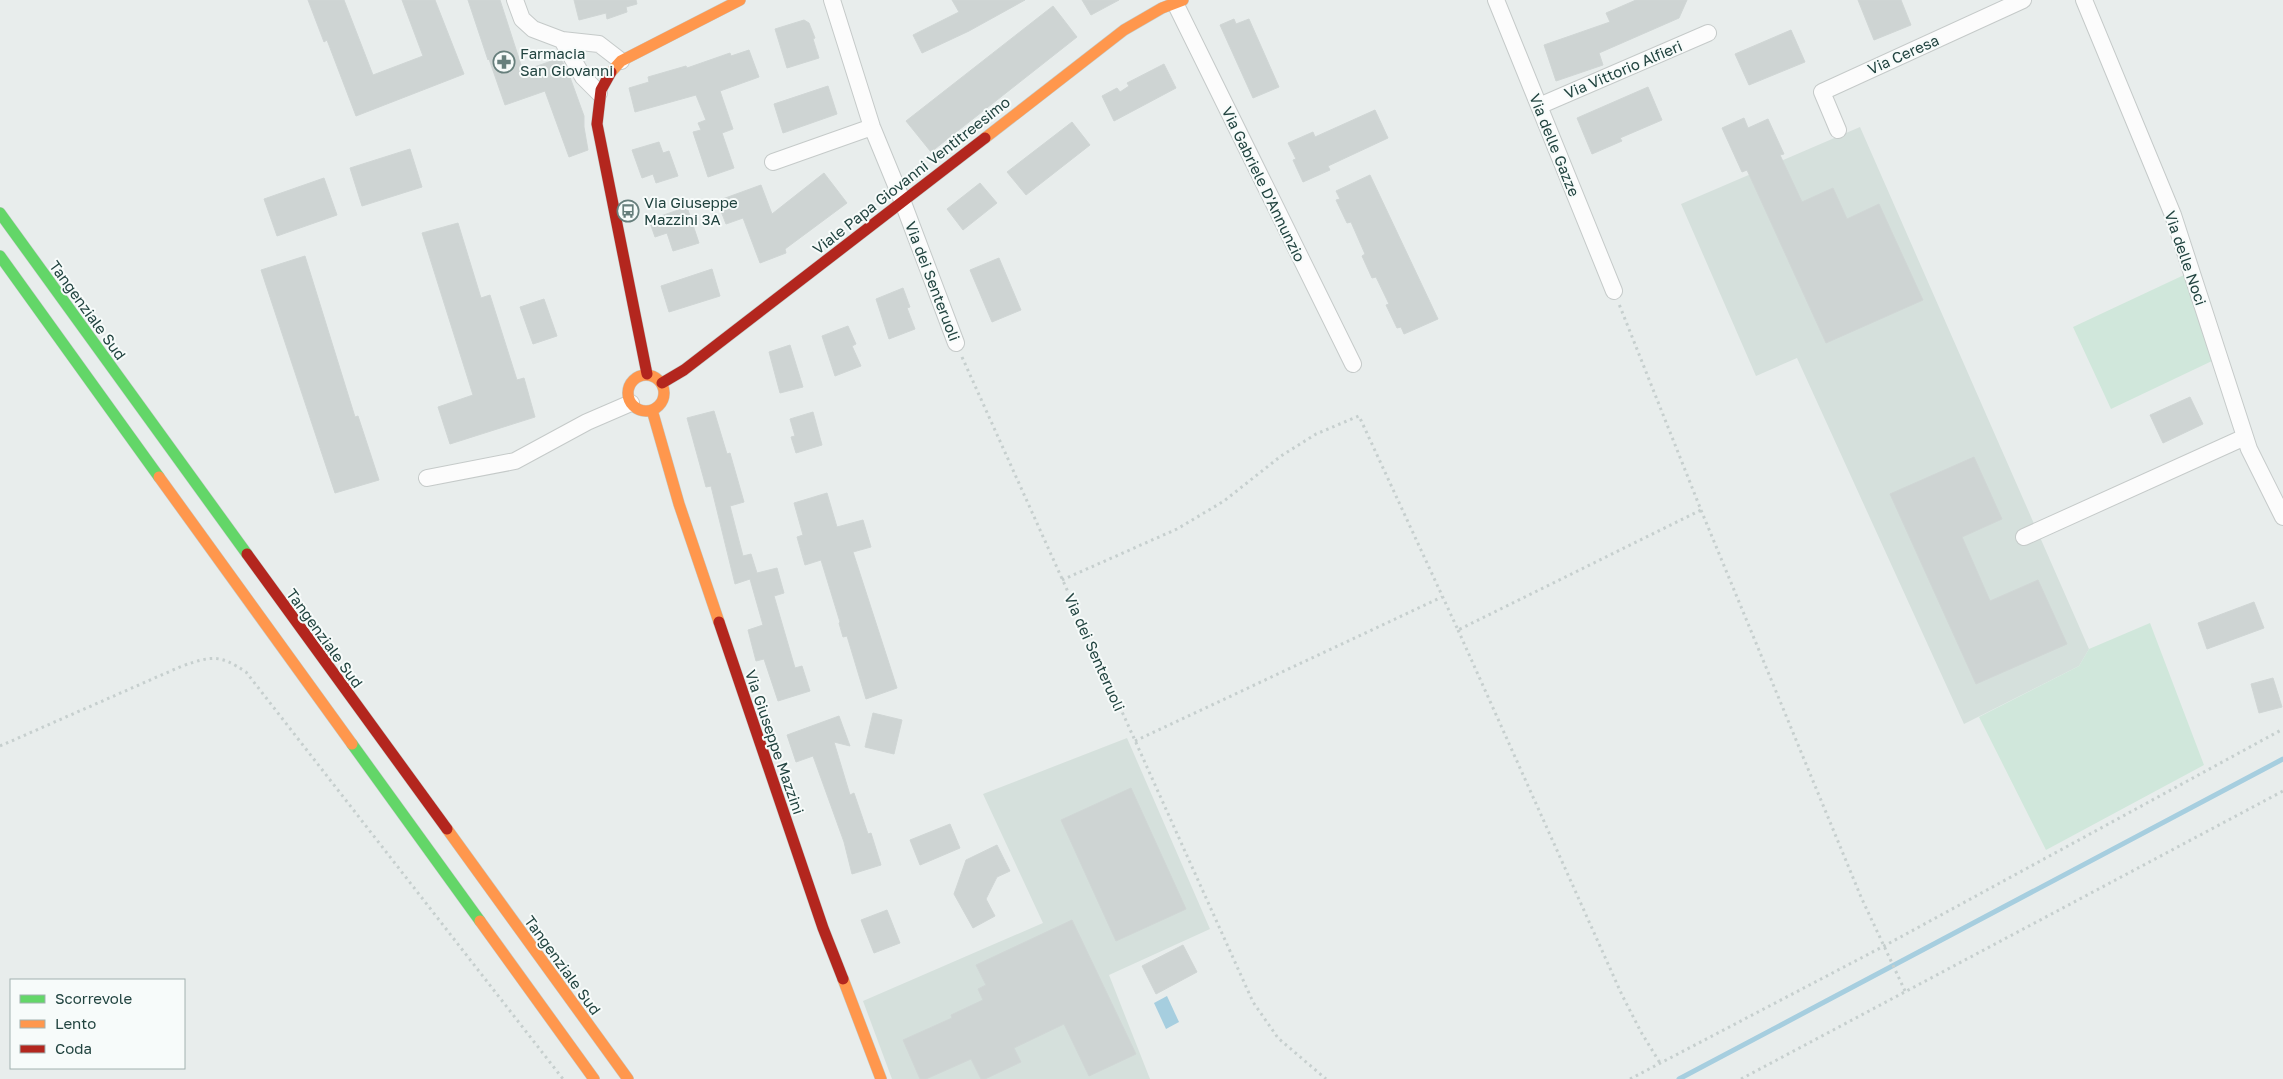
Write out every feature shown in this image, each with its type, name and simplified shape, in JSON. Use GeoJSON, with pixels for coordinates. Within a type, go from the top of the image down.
{"type":"FeatureCollection","features":[{"type":"Feature","properties":{"kind":"main road"},"geometry":{"type":"LineString","coordinates":[[647,374],[597,124],[598,93],[606,75],[621,61],[740,0]]}},
{"type":"Feature","properties":{"kind":"main road","name":"Viale Papa Giovanni Ventitreesimo"},"geometry":{"type":"LineString","coordinates":[[662,383],[684,370],[1124,30],[1170,3]]}},
{"type":"Feature","properties":{"kind":"main road","name":"Tangenziale Sud"},"geometry":{"type":"LineString","coordinates":[[0,213],[628,1079]]}},
{"type":"Feature","properties":{"kind":"main road"},"geometry":{"type":"LineString","coordinates":[[0,256],[594,1079]]}},
{"type":"Feature","properties":{"kind":"main road"},"geometry":{"type":"LineString","coordinates":[[647,374],[654,376],[662,383],[665,394],[663,401],[652,410],[644,411],[631,403],[628,396],[629,387],[633,380],[639,376],[647,374]]}},
{"type":"Feature","properties":{"kind":"main road","name":"Via Giuseppe Mazzini"},"geometry":{"type":"LineString","coordinates":[[652,410],[655,426],[679,504],[820,918],[881,1079]]}},
{"type":"Feature","properties":{"kind":"street"},"geometry":{"type":"LineString","coordinates":[[514,0],[522,19],[533,29],[562,40],[599,44],[621,61]]}},
{"type":"Feature","properties":{"kind":"street","name":"Via dei Senteruoli"},"geometry":{"type":"LineString","coordinates":[[832,0],[872,127],[902,200],[956,343]]}},
{"type":"Feature","properties":{"kind":"street","name":"Via delle Gazze"},"geometry":{"type":"LineString","coordinates":[[1496,0],[1614,291]]}},
{"type":"Feature","properties":{"kind":"street","name":"Via delle Noci"},"geometry":{"type":"LineString","coordinates":[[2084,0],[2173,215],[2245,437],[2283,517]]}},
{"type":"Feature","properties":{"kind":"street","name":"Via Ceresa"},"geometry":{"type":"LineString","coordinates":[[1838,130],[1822,92],[2015,2]]}},
{"type":"Feature","properties":{"kind":"street","name":"Via Gabriele D'Annunzio"},"geometry":{"type":"LineString","coordinates":[[1170,3],[1353,364]]}},
{"type":"Feature","properties":{"kind":"street","name":"Via Vittorio Alfieri"},"geometry":{"type":"LineString","coordinates":[[1539,106],[1708,33]]}},
{"type":"Feature","properties":{"kind":"street"},"geometry":{"type":"LineString","coordinates":[[562,40],[583,77],[598,93]]}},
{"type":"Feature","properties":{"kind":"street"},"geometry":{"type":"LineString","coordinates":[[773,162],[872,127]]}},
{"type":"Feature","properties":{"kind":"street"},"geometry":{"type":"LineString","coordinates":[[427,478],[515,461],[588,422],[631,403]]}},
{"type":"Feature","properties":{"kind":"street"},"geometry":{"type":"LineString","coordinates":[[2024,537],[2245,437]]}},
{"type":"Feature","properties":{"kind":"path"},"geometry":{"type":"LineString","coordinates":[[1614,291],[1701,510],[1860,897],[1906,993]]}},
{"type":"Feature","properties":{"kind":"path","name":"Via dei Senteruoli"},"geometry":{"type":"LineString","coordinates":[[956,343],[1253,1002],[1278,1038],[1326,1079]]}},
{"type":"Feature","properties":{"kind":"path"},"geometry":{"type":"LineString","coordinates":[[1062,580],[1177,529],[1224,501],[1281,456],[1316,434],[1359,416],[1458,630],[1622,995],[1660,1063]]}},
{"type":"Feature","properties":{"kind":"path"},"geometry":{"type":"LineString","coordinates":[[1458,630],[1701,510]]}},
{"type":"Feature","properties":{"kind":"path"},"geometry":{"type":"LineString","coordinates":[[1135,740],[1442,597]]}},
{"type":"Feature","properties":{"kind":"path"},"geometry":{"type":"LineString","coordinates":[[0,746],[182,666],[208,658],[228,660],[246,672],[563,1079]]}},
{"type":"Feature","properties":{"kind":"path"},"geometry":{"type":"LineString","coordinates":[[1630,1079],[1884,946],[2283,729]]}},
{"type":"Feature","properties":{"kind":"path"},"geometry":{"type":"LineString","coordinates":[[1741,1079],[2283,792]]}},
{"type":"Feature","properties":{"kind":"shaded area"},"geometry":{"type":"Polygon","coordinates":[[[1860,127],[2089,649],[2079,666],[1964,724],[1797,358],[1756,376],[1681,204],[1860,127]]]}},
{"type":"Feature","properties":{"kind":"shaded area"},"geometry":{"type":"Polygon","coordinates":[[[1127,738],[1210,929],[1109,975],[1150,1079],[892,1079],[863,1001],[1043,923],[983,794],[1127,738]]]}},
{"type":"Feature","properties":{"kind":"green space"},"geometry":{"type":"Polygon","coordinates":[[[2184,275],[2212,361],[2111,409],[2073,327],[2184,275]]]}},
{"type":"Feature","properties":{"kind":"green space"},"geometry":{"type":"Polygon","coordinates":[[[2150,623],[2204,765],[2046,850],[1979,717],[2079,666],[2089,649],[2150,623]]]}},
{"type":"Feature","properties":{"kind":"water"},"geometry":{"type":"Polygon","coordinates":[[[1167,996],[1179,1022],[1166,1029],[1154,1003],[1167,996]]]}},
{"type":"Feature","properties":{"kind":"building"},"geometry":{"type":"Polygon","coordinates":[[[308,0],[344,0],[373,75],[423,56],[402,0],[435,0],[464,74],[356,116],[327,40],[324,42],[308,0]]]}},
{"type":"Feature","properties":{"kind":"building"},"geometry":{"type":"Polygon","coordinates":[[[468,0],[500,0],[523,71],[560,58],[567,69],[584,116],[588,150],[569,157],[545,91],[505,105],[468,0]]]}},
{"type":"Feature","properties":{"kind":"building"},"geometry":{"type":"Polygon","coordinates":[[[574,0],[636,0],[637,4],[626,7],[627,12],[607,19],[606,13],[579,20],[574,0]]]}},
{"type":"Feature","properties":{"kind":"building"},"geometry":{"type":"Polygon","coordinates":[[[952,0],[1025,0],[969,31],[922,53],[913,35],[959,12],[952,0]]]}},
{"type":"Feature","properties":{"kind":"building"},"geometry":{"type":"Polygon","coordinates":[[[1082,0],[1119,0],[1091,15],[1082,0]]]}},
{"type":"Feature","properties":{"kind":"building"},"geometry":{"type":"Polygon","coordinates":[[[1636,0],[1687,0],[1679,18],[1599,53],[1603,65],[1556,81],[1544,45],[1610,22],[1606,13],[1636,0]]]}},
{"type":"Feature","properties":{"kind":"building"},"geometry":{"type":"Polygon","coordinates":[[[1858,0],[1901,0],[1911,25],[1874,40],[1858,0]]]}},
{"type":"Feature","properties":{"kind":"building"},"geometry":{"type":"Polygon","coordinates":[[[1053,6],[1077,37],[931,152],[906,121],[1053,6]]]}},
{"type":"Feature","properties":{"kind":"building"},"geometry":{"type":"Polygon","coordinates":[[[1234,19],[1236,24],[1249,19],[1279,87],[1253,98],[1220,25],[1234,19]]]}},
{"type":"Feature","properties":{"kind":"building"},"geometry":{"type":"Polygon","coordinates":[[[804,20],[809,23],[815,38],[813,39],[819,58],[787,68],[775,29],[804,20]]]}},
{"type":"Feature","properties":{"kind":"building"},"geometry":{"type":"Polygon","coordinates":[[[1791,30],[1805,62],[1749,85],[1735,54],[1791,30]]]}},
{"type":"Feature","properties":{"kind":"building"},"geometry":{"type":"Polygon","coordinates":[[[749,50],[759,77],[720,91],[733,129],[722,133],[734,168],[708,177],[693,132],[701,130],[698,123],[706,120],[696,95],[635,112],[629,88],[649,82],[648,77],[686,66],[687,68],[730,53],[731,56],[749,50]]]}},
{"type":"Feature","properties":{"kind":"building"},"geometry":{"type":"Polygon","coordinates":[[[1164,64],[1176,88],[1114,121],[1102,96],[1117,88],[1120,92],[1129,86],[1127,83],[1164,64]]]}},
{"type":"Feature","properties":{"kind":"building"},"geometry":{"type":"Polygon","coordinates":[[[828,86],[837,114],[783,133],[774,104],[828,86]]]}},
{"type":"Feature","properties":{"kind":"building"},"geometry":{"type":"Polygon","coordinates":[[[1648,87],[1662,120],[1620,138],[1622,141],[1592,154],[1577,118],[1648,87]]]}},
{"type":"Feature","properties":{"kind":"building"},"geometry":{"type":"Polygon","coordinates":[[[1375,110],[1388,138],[1328,166],[1330,170],[1303,182],[1293,160],[1296,159],[1288,143],[1313,132],[1315,137],[1375,110]]]}},
{"type":"Feature","properties":{"kind":"building"},"geometry":{"type":"Polygon","coordinates":[[[1744,118],[1748,128],[1768,119],[1784,154],[1780,155],[1802,202],[1833,188],[1847,219],[1879,204],[1923,300],[1826,343],[1747,170],[1742,172],[1722,128],[1744,118]]]}},
{"type":"Feature","properties":{"kind":"building"},"geometry":{"type":"Polygon","coordinates":[[[1072,122],[1090,145],[1026,195],[1007,172],[1072,122]]]}},
{"type":"Feature","properties":{"kind":"building"},"geometry":{"type":"Polygon","coordinates":[[[659,142],[663,153],[669,151],[678,176],[656,183],[653,174],[642,178],[632,150],[659,142]]]}},
{"type":"Feature","properties":{"kind":"building"},"geometry":{"type":"Polygon","coordinates":[[[410,149],[422,187],[362,206],[350,168],[410,149]]]}},
{"type":"Feature","properties":{"kind":"building"},"geometry":{"type":"Polygon","coordinates":[[[824,173],[847,203],[785,249],[786,253],[760,263],[743,218],[726,224],[717,201],[761,185],[772,214],[824,173]]]}},
{"type":"Feature","properties":{"kind":"building"},"geometry":{"type":"Polygon","coordinates":[[[1370,175],[1438,319],[1404,334],[1401,327],[1397,328],[1386,305],[1389,304],[1376,277],[1372,278],[1362,256],[1365,254],[1351,222],[1347,223],[1336,200],[1340,199],[1336,191],[1370,175]]]}},
{"type":"Feature","properties":{"kind":"building"},"geometry":{"type":"Polygon","coordinates":[[[324,178],[337,215],[277,236],[264,199],[324,178]]]}},
{"type":"Feature","properties":{"kind":"building"},"geometry":{"type":"Polygon","coordinates":[[[980,183],[997,203],[963,230],[947,209],[980,183]]]}},
{"type":"Feature","properties":{"kind":"building"},"geometry":{"type":"Polygon","coordinates":[[[687,207],[699,243],[673,251],[667,233],[655,237],[649,220],[687,207]]]}},
{"type":"Feature","properties":{"kind":"building"},"geometry":{"type":"Polygon","coordinates":[[[458,223],[481,298],[490,295],[517,380],[524,378],[535,417],[450,444],[438,407],[473,395],[422,233],[458,223]]]}},
{"type":"Feature","properties":{"kind":"building"},"geometry":{"type":"Polygon","coordinates":[[[305,256],[355,417],[358,416],[379,480],[335,493],[261,270],[305,256]]]}},
{"type":"Feature","properties":{"kind":"building"},"geometry":{"type":"Polygon","coordinates":[[[999,258],[1021,310],[992,322],[970,270],[999,258]]]}},
{"type":"Feature","properties":{"kind":"building"},"geometry":{"type":"Polygon","coordinates":[[[712,269],[720,296],[669,312],[661,286],[712,269]]]}},
{"type":"Feature","properties":{"kind":"building"},"geometry":{"type":"Polygon","coordinates":[[[903,288],[910,307],[907,308],[915,329],[889,339],[876,299],[903,288]]]}},
{"type":"Feature","properties":{"kind":"building"},"geometry":{"type":"Polygon","coordinates":[[[544,299],[557,336],[533,344],[520,307],[544,299]]]}},
{"type":"Feature","properties":{"kind":"building"},"geometry":{"type":"Polygon","coordinates":[[[848,326],[856,344],[852,346],[861,366],[835,376],[822,336],[848,326]]]}},
{"type":"Feature","properties":{"kind":"building"},"geometry":{"type":"Polygon","coordinates":[[[790,345],[803,387],[780,393],[769,352],[790,345]]]}},
{"type":"Feature","properties":{"kind":"building"},"geometry":{"type":"Polygon","coordinates":[[[2190,397],[2203,424],[2163,443],[2150,415],[2190,397]]]}},
{"type":"Feature","properties":{"kind":"building"},"geometry":{"type":"Polygon","coordinates":[[[714,411],[727,454],[730,453],[744,502],[730,506],[743,556],[751,554],[757,573],[777,568],[784,593],[774,596],[795,668],[802,666],[810,691],[778,701],[764,659],[756,661],[748,630],[763,625],[750,579],[735,584],[711,486],[706,487],[687,418],[714,411]]]}},
{"type":"Feature","properties":{"kind":"building"},"geometry":{"type":"Polygon","coordinates":[[[813,412],[822,445],[796,453],[791,437],[795,436],[790,419],[813,412]]]}},
{"type":"Feature","properties":{"kind":"building"},"geometry":{"type":"Polygon","coordinates":[[[1974,457],[2002,519],[1962,537],[1990,601],[2038,580],[2067,644],[1976,684],[1890,494],[1974,457]]]}},
{"type":"Feature","properties":{"kind":"building"},"geometry":{"type":"Polygon","coordinates":[[[827,493],[837,527],[863,520],[871,547],[853,552],[897,688],[866,699],[847,636],[843,637],[821,560],[805,565],[797,537],[803,535],[794,503],[827,493]]]}},
{"type":"Feature","properties":{"kind":"building"},"geometry":{"type":"Polygon","coordinates":[[[2254,602],[2264,628],[2207,649],[2198,623],[2254,602]]]}},
{"type":"Feature","properties":{"kind":"building"},"geometry":{"type":"Polygon","coordinates":[[[2273,678],[2282,707],[2259,713],[2251,684],[2273,678]]]}},
{"type":"Feature","properties":{"kind":"building"},"geometry":{"type":"Polygon","coordinates":[[[873,713],[902,720],[894,754],[865,747],[873,713]]]}},
{"type":"Feature","properties":{"kind":"building"},"geometry":{"type":"Polygon","coordinates":[[[839,716],[850,746],[834,742],[850,795],[854,793],[868,834],[871,833],[881,865],[852,874],[844,842],[813,756],[796,762],[787,735],[839,716]]]}},
{"type":"Feature","properties":{"kind":"building"},"geometry":{"type":"Polygon","coordinates":[[[1131,788],[1186,909],[1116,941],[1061,820],[1131,788]]]}},
{"type":"Feature","properties":{"kind":"building"},"geometry":{"type":"Polygon","coordinates":[[[950,824],[960,848],[920,865],[910,840],[950,824]]]}},
{"type":"Feature","properties":{"kind":"building"},"geometry":{"type":"Polygon","coordinates":[[[997,845],[1010,871],[997,877],[986,899],[995,916],[973,928],[954,894],[966,860],[997,845]]]}},
{"type":"Feature","properties":{"kind":"building"},"geometry":{"type":"Polygon","coordinates":[[[887,910],[900,943],[874,953],[861,920],[887,910]]]}},
{"type":"Feature","properties":{"kind":"building"},"geometry":{"type":"Polygon","coordinates":[[[1072,920],[1136,1054],[1089,1076],[1064,1024],[1014,1048],[1021,1062],[985,1079],[981,1079],[971,1059],[926,1079],[920,1079],[903,1040],[952,1018],[951,1015],[983,1000],[978,989],[986,985],[976,965],[1072,920]]]}},
{"type":"Feature","properties":{"kind":"building"},"geometry":{"type":"Polygon","coordinates":[[[1183,945],[1197,972],[1156,994],[1142,966],[1183,945]]]}},
{"type":"Feature","properties":{"kind":"waterway"},"geometry":{"type":"LineString","coordinates":[[1679,1079],[2283,759]]}},
{"type":"Feature","properties":{"kind":"traffic: fast"},"geometry":{"type":"LineString","coordinates":[[0,213],[247,554]]}},
{"type":"Feature","properties":{"kind":"traffic: fast"},"geometry":{"type":"LineString","coordinates":[[0,256],[159,477]]}},
{"type":"Feature","properties":{"kind":"traffic: fast"},"geometry":{"type":"LineString","coordinates":[[352,744],[480,921]]}},
{"type":"Feature","properties":{"kind":"traffic: slow"},"geometry":{"type":"LineString","coordinates":[[611,72],[621,61],[740,0]]}},
{"type":"Feature","properties":{"kind":"traffic: slow"},"geometry":{"type":"LineString","coordinates":[[985,138],[1124,30],[1162,8],[1183,0]]}},
{"type":"Feature","properties":{"kind":"traffic: slow"},"geometry":{"type":"LineString","coordinates":[[646,375],[653,376],[659,380],[663,386],[664,393],[663,400],[659,406],[653,410],[646,411],[639,410],[633,406],[629,400],[628,393],[629,386],[633,380],[639,376],[646,375]]}},
{"type":"Feature","properties":{"kind":"traffic: slow"},"geometry":{"type":"LineString","coordinates":[[652,410],[679,504],[719,622]]}},
{"type":"Feature","properties":{"kind":"traffic: slow"},"geometry":{"type":"LineString","coordinates":[[159,477],[352,744]]}},
{"type":"Feature","properties":{"kind":"traffic: slow"},"geometry":{"type":"LineString","coordinates":[[447,829],[628,1079]]}},
{"type":"Feature","properties":{"kind":"traffic: slow"},"geometry":{"type":"LineString","coordinates":[[480,921],[594,1079]]}},
{"type":"Feature","properties":{"kind":"traffic: slow"},"geometry":{"type":"LineString","coordinates":[[843,979],[881,1079]]}},
{"type":"Feature","properties":{"kind":"traffic: jam"},"geometry":{"type":"LineString","coordinates":[[611,72],[601,90],[597,124],[647,374]]}},
{"type":"Feature","properties":{"kind":"traffic: jam"},"geometry":{"type":"LineString","coordinates":[[662,383],[684,370],[985,138]]}},
{"type":"Feature","properties":{"kind":"traffic: jam"},"geometry":{"type":"LineString","coordinates":[[247,554],[447,829]]}},
{"type":"Feature","properties":{"kind":"traffic: jam"},"geometry":{"type":"LineString","coordinates":[[719,622],[823,928],[843,979]]}},
{"type":"Feature","properties":{"kind":"place","name":"Farmacia San Giovanni"},"geometry":{"type":"Point","coordinates":[504,62]}},
{"type":"Feature","properties":{"kind":"place","name":"Via Giuseppe Mazzini 3A"},"geometry":{"type":"Point","coordinates":[628,211]}}]}
